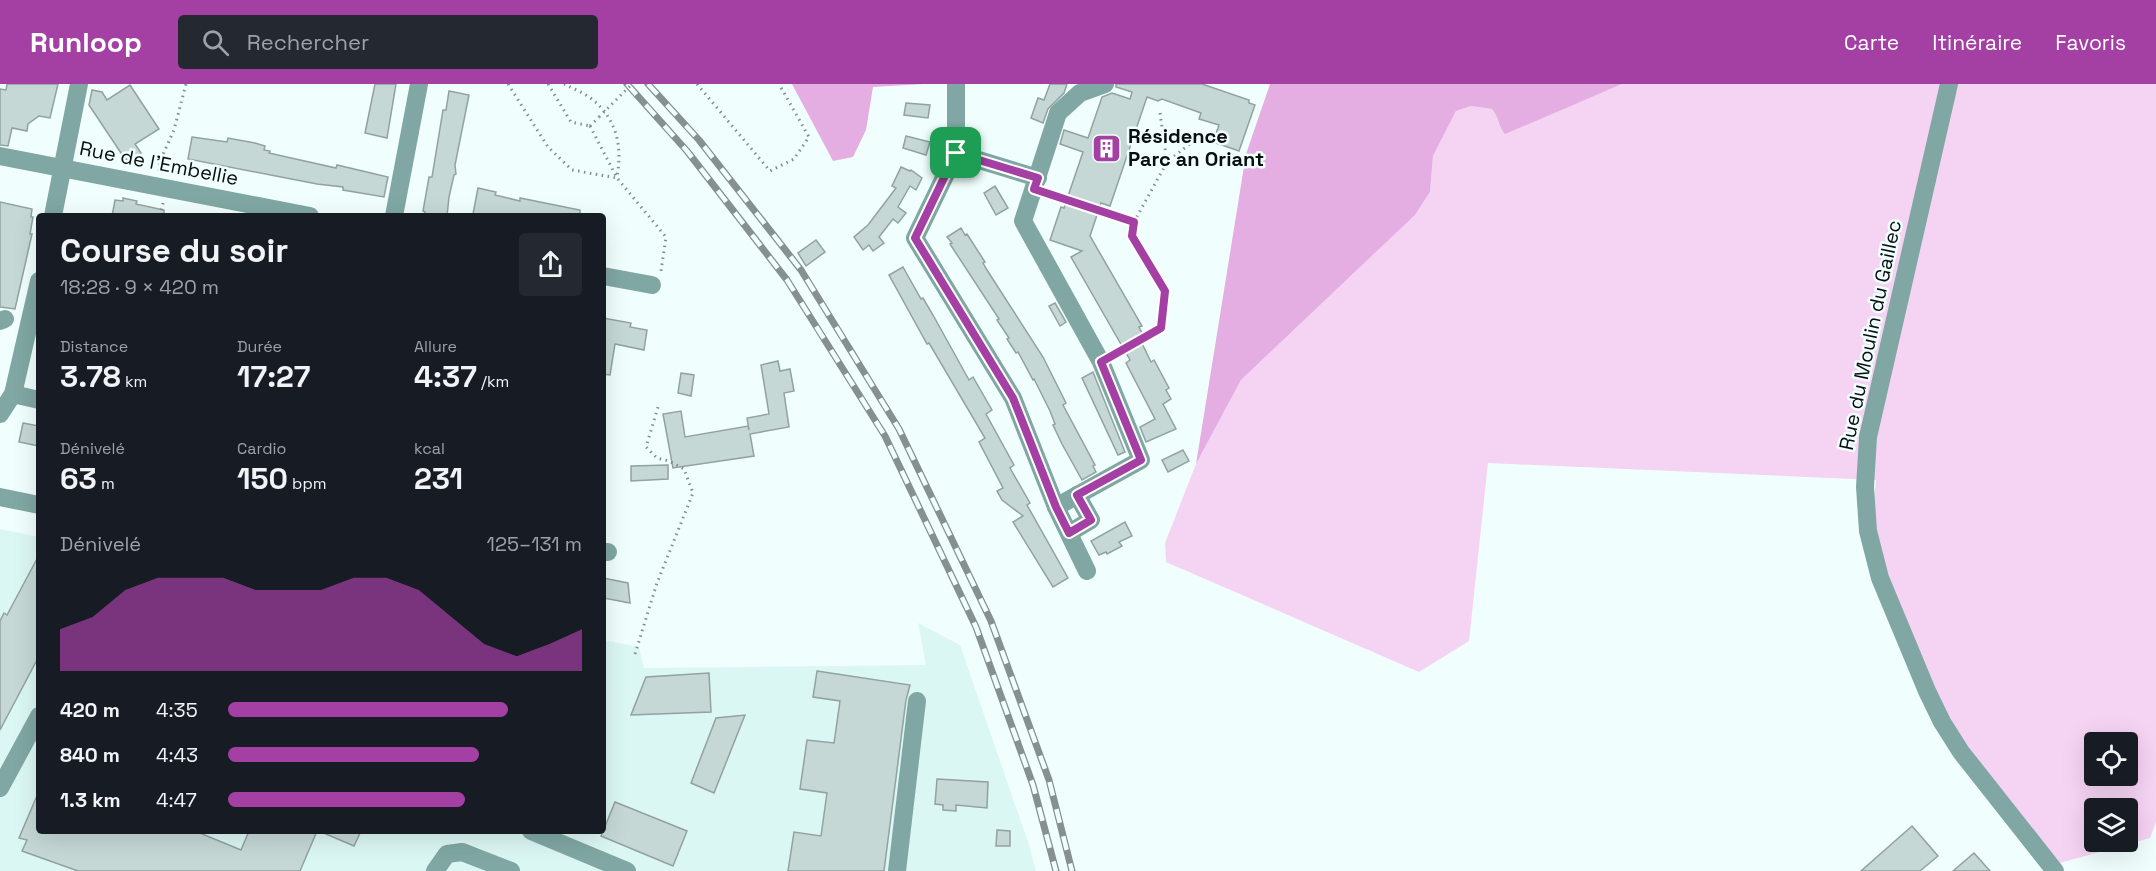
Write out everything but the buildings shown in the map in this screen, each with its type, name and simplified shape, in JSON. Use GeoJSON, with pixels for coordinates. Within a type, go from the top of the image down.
{"type":"FeatureCollection","features":[{"type":"Feature","properties":{"kind":"street"},"geometry":{"type":"LineString","coordinates":[[54,213],[79,84]]}},
{"type":"Feature","properties":{"kind":"street"},"geometry":{"type":"LineString","coordinates":[[395,213],[420,84]]}},
{"type":"Feature","properties":{"kind":"street"},"geometry":{"type":"LineString","coordinates":[[956,84],[956,153],[915,238],[1013,398],[1054,499],[1087,571]]}},
{"type":"Feature","properties":{"kind":"street"},"geometry":{"type":"LineString","coordinates":[[1054,499],[1077,495],[1141,460],[1101,362],[1023,221],[1058,113],[1080,93],[1105,84]]}},
{"type":"Feature","properties":{"kind":"street","name":"Rue du Moulin du Gaillec"},"geometry":{"type":"LineString","coordinates":[[1949,84],[1868,437],[1865,487],[1868,531],[1880,578],[1942,722],[1961,752],[2055,871]]}},
{"type":"Feature","properties":{"kind":"street"},"geometry":{"type":"LineString","coordinates":[[956,153],[1036,184]]}},
{"type":"Feature","properties":{"kind":"street","name":"Rue de l'Embellie"},"geometry":{"type":"LineString","coordinates":[[0,156],[157,186],[244,209],[282,213]]}},
{"type":"Feature","properties":{"kind":"street"},"geometry":{"type":"LineString","coordinates":[[606,277],[652,285]]}},
{"type":"Feature","properties":{"kind":"street"},"geometry":{"type":"LineString","coordinates":[[0,414],[13,394],[36,294]]}},
{"type":"Feature","properties":{"kind":"street"},"geometry":{"type":"LineString","coordinates":[[13,394],[36,399]]}},
{"type":"Feature","properties":{"kind":"street"},"geometry":{"type":"LineString","coordinates":[[1069,533],[1091,520],[1077,495]]}},
{"type":"Feature","properties":{"kind":"street"},"geometry":{"type":"LineString","coordinates":[[0,497],[36,504]]}},
{"type":"Feature","properties":{"kind":"street"},"geometry":{"type":"LineString","coordinates":[[897,871],[917,701]]}},
{"type":"Feature","properties":{"kind":"street"},"geometry":{"type":"LineString","coordinates":[[0,788],[36,722]]}},
{"type":"Feature","properties":{"kind":"street"},"geometry":{"type":"LineString","coordinates":[[538,834],[627,871]]}},
{"type":"Feature","properties":{"kind":"street"},"geometry":{"type":"LineString","coordinates":[[435,871],[447,854],[462,852],[511,871]]}},
{"type":"Feature","properties":{"kind":"path"},"geometry":{"type":"LineString","coordinates":[[157,186],[160,161],[174,130],[186,84]]}},
{"type":"Feature","properties":{"kind":"path"},"geometry":{"type":"LineString","coordinates":[[508,84],[548,147],[572,170],[617,178]]}},
{"type":"Feature","properties":{"kind":"path"},"geometry":{"type":"LineString","coordinates":[[548,84],[571,122],[590,126]]}},
{"type":"Feature","properties":{"kind":"path"},"geometry":{"type":"LineString","coordinates":[[564,84],[590,97],[614,123],[621,159],[617,178]]}},
{"type":"Feature","properties":{"kind":"path"},"geometry":{"type":"LineString","coordinates":[[590,126],[632,84]]}},
{"type":"Feature","properties":{"kind":"path"},"geometry":{"type":"LineString","coordinates":[[697,84],[770,171],[794,159],[809,137],[779,84]]}},
{"type":"Feature","properties":{"kind":"path"},"geometry":{"type":"LineString","coordinates":[[1160,113],[1167,162]]}},
{"type":"Feature","properties":{"kind":"path"},"geometry":{"type":"LineString","coordinates":[[590,126],[617,178],[666,237],[660,276],[652,285]]}},
{"type":"Feature","properties":{"kind":"path"},"geometry":{"type":"LineString","coordinates":[[1101,362],[1161,328],[1165,291],[1132,236],[1134,222],[1167,162],[1206,131]]}},
{"type":"Feature","properties":{"kind":"path"},"geometry":{"type":"LineString","coordinates":[[1036,184],[1134,222]]}},
{"type":"Feature","properties":{"kind":"path"},"geometry":{"type":"LineString","coordinates":[[635,654],[657,583],[693,493],[684,469],[657,458],[646,447],[658,407]]}},
{"type":"Feature","properties":{"kind":"shaded area"},"geometry":{"type":"Polygon","coordinates":[[[792,84],[924,84],[873,87],[866,130],[853,157],[833,161],[792,84]]]}},
{"type":"Feature","properties":{"kind":"shaded area"},"geometry":{"type":"Polygon","coordinates":[[[1270,84],[1622,84],[1505,134],[1492,109],[1471,106],[1456,111],[1433,156],[1430,192],[1415,215],[1241,380],[1196,464],[1246,154],[1270,84]]]}},
{"type":"Feature","properties":{"kind":"shaded area"},"geometry":{"type":"Polygon","coordinates":[[[1622,84],[2156,84],[2156,822],[2150,838],[2138,841],[2138,798],[2084,798],[2084,852],[2100,852],[2060,863],[1985,772],[1948,718],[1887,575],[1876,528],[1874,504],[1876,480],[1488,463],[1469,641],[1419,672],[1166,562],[1165,543],[1196,464],[1241,380],[1415,215],[1430,192],[1433,156],[1456,111],[1471,106],[1492,109],[1505,133],[1622,84]]]}},
{"type":"Feature","properties":{"kind":"shaded area"},"geometry":{"type":"Polygon","coordinates":[[[0,529],[36,536],[36,834],[606,834],[606,641],[639,647],[644,668],[926,665],[918,623],[960,645],[1036,871],[0,871],[0,529]]]}},
{"type":"Feature","properties":{"kind":"railway"},"geometry":{"type":"LineString","coordinates":[[627,84],[687,151],[787,280],[885,436],[976,627],[1033,785],[1056,871]]}},
{"type":"Feature","properties":{"kind":"railway"},"geometry":{"type":"LineString","coordinates":[[648,84],[699,140],[801,270],[899,429],[991,621],[1049,780],[1072,871]]}},
{"type":"Feature","properties":{"kind":"place","name":"Résidence Parc an Oriant"},"geometry":{"type":"Point","coordinates":[1107,148]}},
{"type":"Feature","properties":{"kind":"route"},"geometry":{"type":"LineString","coordinates":[[956,153],[1038,178],[1034,189],[1134,222],[1132,236],[1165,291],[1161,328],[1101,362],[1141,460],[1077,495],[1091,520],[1069,533],[1056,507],[1013,398],[915,238],[956,153]]}}]}
